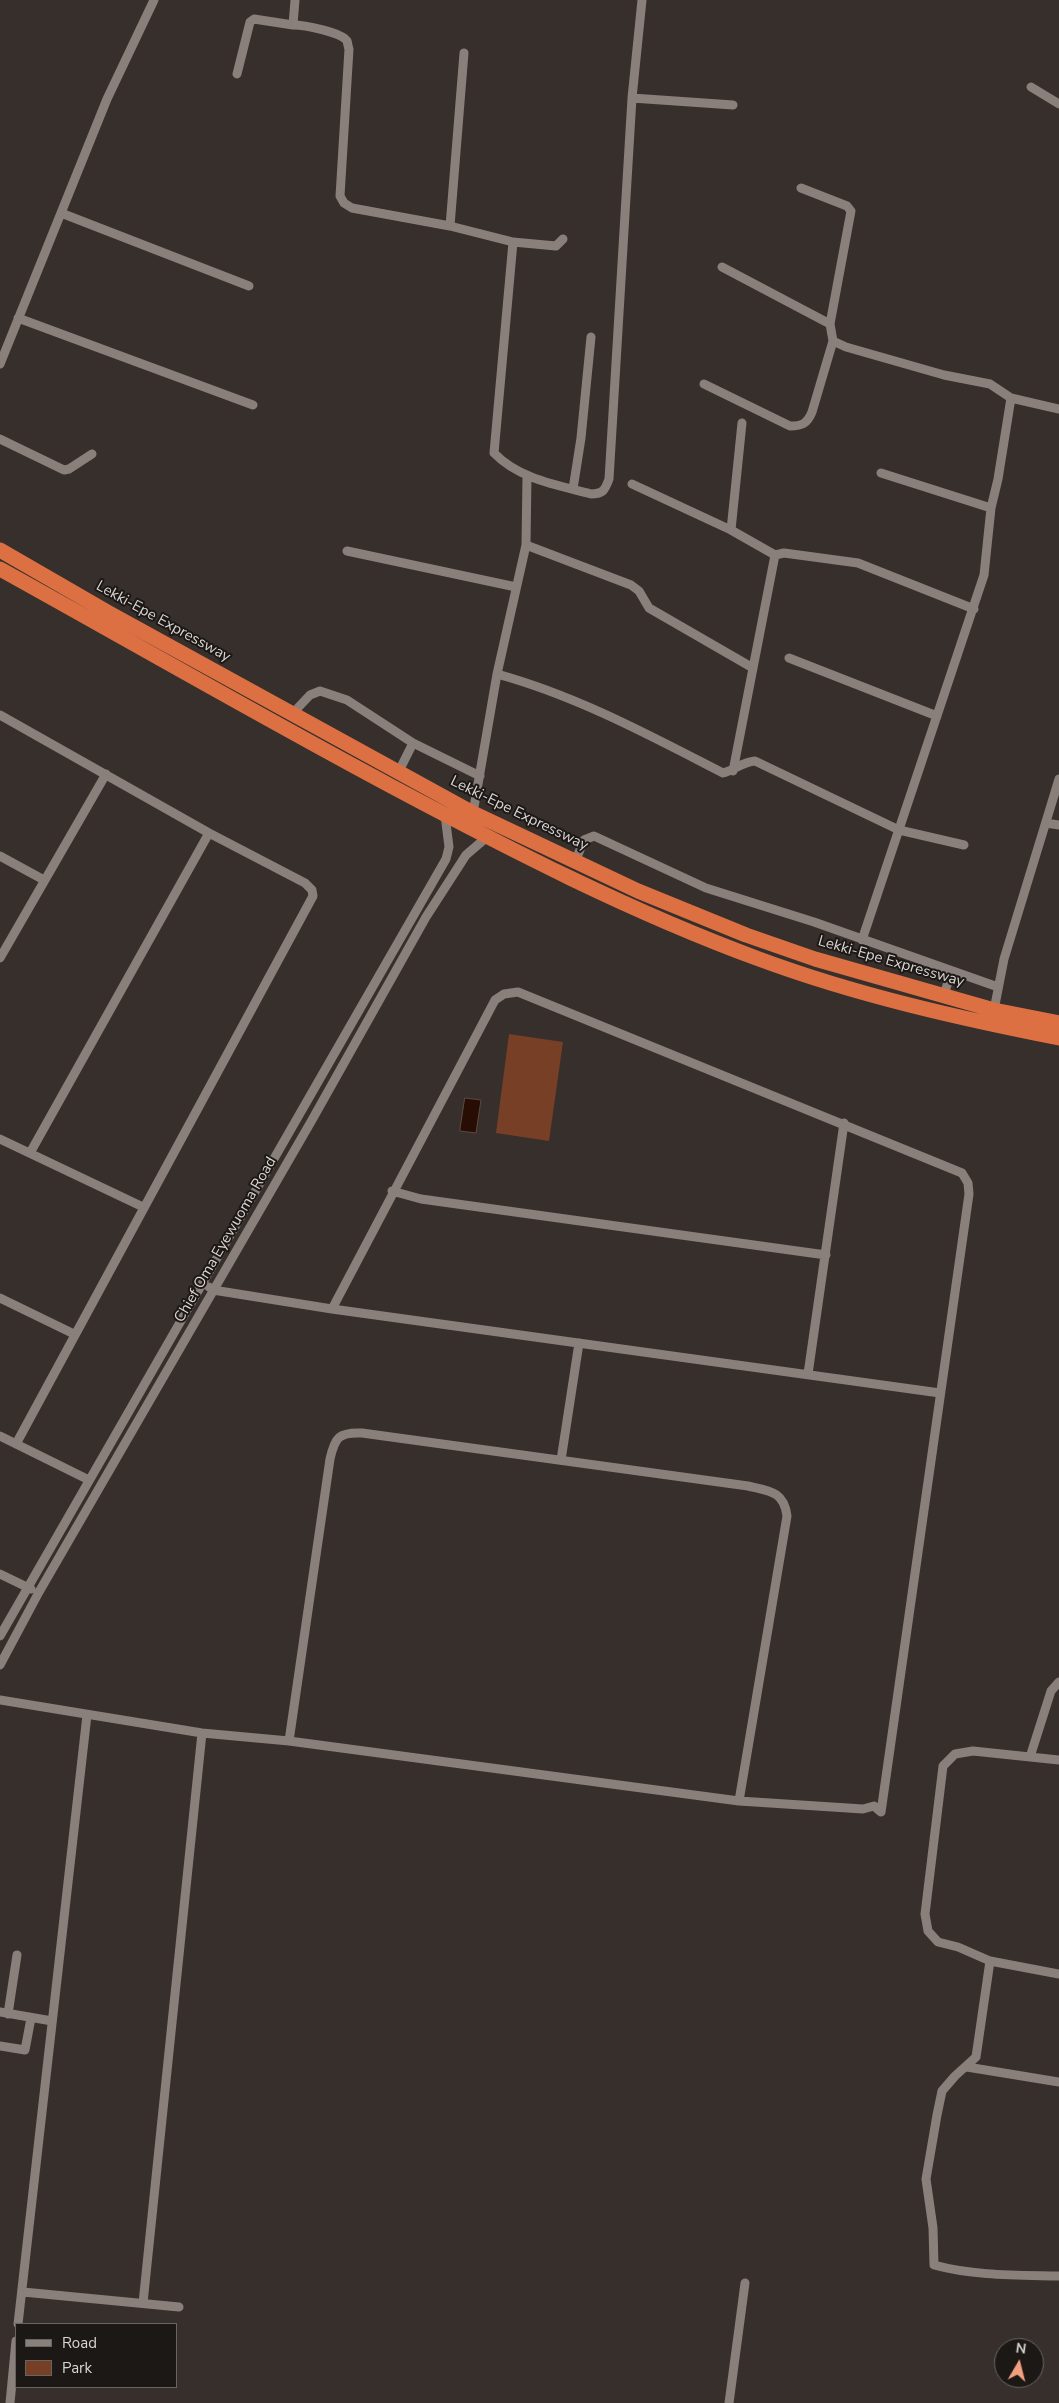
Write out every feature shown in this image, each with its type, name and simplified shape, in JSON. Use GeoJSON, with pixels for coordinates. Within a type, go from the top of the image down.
{"type":"FeatureCollection","features":[{"type":"Feature","properties":{"kind":"highway","name":"Lekki-Epe Expressway"},"geometry":{"type":"LineString","coordinates":[[0,550],[398,773],[473,813],[575,862],[746,935],[815,959],[994,1010],[1059,1023]]}},
{"type":"Feature","properties":{"kind":"highway"},"geometry":{"type":"LineString","coordinates":[[0,569],[245,708],[487,837],[641,911],[760,959],[824,981],[922,1008],[1059,1038]]}},
{"type":"Feature","properties":{"kind":"highway"},"geometry":{"type":"LineString","coordinates":[[126,640],[134,626]]}},
{"type":"Feature","properties":{"kind":"street"},"geometry":{"type":"LineString","coordinates":[[0,364],[107,99],[154,0]]}},
{"type":"Feature","properties":{"kind":"street"},"geometry":{"type":"LineString","coordinates":[[293,25],[294,0]]}},
{"type":"Feature","properties":{"kind":"street"},"geometry":{"type":"LineString","coordinates":[[513,242],[494,453],[504,463],[527,476],[573,489],[600,494],[605,489],[609,479],[632,98],[642,0]]}},
{"type":"Feature","properties":{"kind":"street"},"geometry":{"type":"LineString","coordinates":[[237,74],[250,22],[254,19],[315,27],[346,41],[349,69],[340,196],[344,203],[352,208],[450,226],[513,242],[556,246],[563,239]]}},
{"type":"Feature","properties":{"kind":"street"},"geometry":{"type":"LineString","coordinates":[[450,226],[464,53]]}},
{"type":"Feature","properties":{"kind":"street"},"geometry":{"type":"LineString","coordinates":[[1030,87],[1059,104]]}},
{"type":"Feature","properties":{"kind":"street"},"geometry":{"type":"LineString","coordinates":[[632,98],[733,105]]}},
{"type":"Feature","properties":{"kind":"street"},"geometry":{"type":"LineString","coordinates":[[704,384],[790,426],[802,426],[808,421],[833,341],[830,324],[851,211],[847,206],[801,188]]}},
{"type":"Feature","properties":{"kind":"street"},"geometry":{"type":"LineString","coordinates":[[61,213],[249,286]]}},
{"type":"Feature","properties":{"kind":"street"},"geometry":{"type":"LineString","coordinates":[[722,268],[830,324]]}},
{"type":"Feature","properties":{"kind":"street"},"geometry":{"type":"LineString","coordinates":[[18,318],[253,405]]}},
{"type":"Feature","properties":{"kind":"street"},"geometry":{"type":"LineString","coordinates":[[573,489],[581,438],[591,337]]}},
{"type":"Feature","properties":{"kind":"street"},"geometry":{"type":"LineString","coordinates":[[833,341],[846,347],[944,375],[990,384],[1011,398],[1059,409]]}},
{"type":"Feature","properties":{"kind":"street"},"geometry":{"type":"LineString","coordinates":[[862,940],[984,575],[991,508],[998,479],[1011,398]]}},
{"type":"Feature","properties":{"kind":"street"},"geometry":{"type":"LineString","coordinates":[[731,530],[742,423]]}},
{"type":"Feature","properties":{"kind":"street"},"geometry":{"type":"LineString","coordinates":[[0,439],[64,470],[69,469],[92,454]]}},
{"type":"Feature","properties":{"kind":"street"},"geometry":{"type":"LineString","coordinates":[[882,473],[991,508]]}},
{"type":"Feature","properties":{"kind":"street"},"geometry":{"type":"LineString","coordinates":[[473,813],[497,674],[526,546],[527,476]]}},
{"type":"Feature","properties":{"kind":"street"},"geometry":{"type":"LineString","coordinates":[[632,484],[731,530],[775,555],[784,553],[858,563],[974,608]]}},
{"type":"Feature","properties":{"kind":"street"},"geometry":{"type":"LineString","coordinates":[[526,546],[631,585],[639,591],[649,608],[754,668]]}},
{"type":"Feature","properties":{"kind":"street"},"geometry":{"type":"LineString","coordinates":[[347,551],[516,587]]}},
{"type":"Feature","properties":{"kind":"street"},"geometry":{"type":"LineString","coordinates":[[733,771],[775,555]]}},
{"type":"Feature","properties":{"kind":"street"},"geometry":{"type":"LineString","coordinates":[[789,658],[937,716]]}},
{"type":"Feature","properties":{"kind":"street"},"geometry":{"type":"LineString","coordinates":[[497,674],[537,685],[582,703],[723,773],[733,771],[744,762],[755,761],[898,830],[964,845]]}},
{"type":"Feature","properties":{"kind":"street"},"geometry":{"type":"LineString","coordinates":[[292,714],[310,695],[320,691],[347,700],[412,743],[480,776]]}},
{"type":"Feature","properties":{"kind":"street"},"geometry":{"type":"LineString","coordinates":[[0,715],[209,833],[305,883],[312,890],[313,896],[16,1444]]}},
{"type":"Feature","properties":{"kind":"street"},"geometry":{"type":"LineString","coordinates":[[398,773],[412,743]]}},
{"type":"Feature","properties":{"kind":"street"},"geometry":{"type":"LineString","coordinates":[[0,958],[106,774]]}},
{"type":"Feature","properties":{"kind":"street"},"geometry":{"type":"LineString","coordinates":[[994,1010],[998,987],[1059,779]]}},
{"type":"Feature","properties":{"kind":"street","name":"Chief Oma Eyewuoma Road"},"geometry":{"type":"LineString","coordinates":[[0,1636],[446,859],[449,847],[446,815]]}},
{"type":"Feature","properties":{"kind":"street"},"geometry":{"type":"LineString","coordinates":[[1046,822],[1059,825]]}},
{"type":"Feature","properties":{"kind":"street"},"geometry":{"type":"LineString","coordinates":[[30,1153],[209,833]]}},
{"type":"Feature","properties":{"kind":"street"},"geometry":{"type":"LineString","coordinates":[[575,862],[584,840],[594,836],[706,888],[814,922],[951,972],[998,987]]}},
{"type":"Feature","properties":{"kind":"street","name":"Chief Oma Eyewuoma Road"},"geometry":{"type":"LineString","coordinates":[[0,1665],[39,1592],[426,917],[466,855],[487,837]]}},
{"type":"Feature","properties":{"kind":"street"},"geometry":{"type":"LineString","coordinates":[[0,856],[44,880]]}},
{"type":"Feature","properties":{"kind":"street"},"geometry":{"type":"LineString","coordinates":[[944,995],[951,972]]}},
{"type":"Feature","properties":{"kind":"street"},"geometry":{"type":"LineString","coordinates":[[0,1700],[202,1733],[289,1741],[739,1801],[863,1809],[874,1806],[881,1812],[969,1194],[968,1183],[962,1173],[844,1123],[518,992],[504,994],[495,1000],[392,1191],[332,1309]]}},
{"type":"Feature","properties":{"kind":"street"},"geometry":{"type":"LineString","coordinates":[[808,1374],[844,1123]]}},
{"type":"Feature","properties":{"kind":"street"},"geometry":{"type":"LineString","coordinates":[[0,1139],[143,1207]]}},
{"type":"Feature","properties":{"kind":"street"},"geometry":{"type":"LineString","coordinates":[[392,1191],[421,1199],[826,1255]]}},
{"type":"Feature","properties":{"kind":"street"},"geometry":{"type":"LineString","coordinates":[[203,1284],[213,1290],[332,1309],[808,1374],[940,1394]]}},
{"type":"Feature","properties":{"kind":"street"},"geometry":{"type":"LineString","coordinates":[[0,1298],[74,1334]]}},
{"type":"Feature","properties":{"kind":"street"},"geometry":{"type":"LineString","coordinates":[[561,1460],[579,1342]]}},
{"type":"Feature","properties":{"kind":"street"},"geometry":{"type":"LineString","coordinates":[[289,1741],[333,1445],[339,1437],[347,1432],[362,1433],[748,1486],[769,1491],[781,1497],[786,1506],[787,1516],[739,1801]]}},
{"type":"Feature","properties":{"kind":"street"},"geometry":{"type":"LineString","coordinates":[[0,1436],[88,1480]]}},
{"type":"Feature","properties":{"kind":"street"},"geometry":{"type":"LineString","coordinates":[[0,1574],[39,1592]]}},
{"type":"Feature","properties":{"kind":"street"},"geometry":{"type":"LineString","coordinates":[[1030,1757],[1051,1691],[1059,1682]]}},
{"type":"Feature","properties":{"kind":"street"},"geometry":{"type":"LineString","coordinates":[[18,2323],[87,1715]]}},
{"type":"Feature","properties":{"kind":"street"},"geometry":{"type":"LineString","coordinates":[[143,2303],[202,1733]]}},
{"type":"Feature","properties":{"kind":"street"},"geometry":{"type":"LineString","coordinates":[[1059,1760],[974,1751],[955,1754],[943,1766],[925,1914],[928,1932],[938,1942],[958,1947],[990,1961],[1059,1974]]}},
{"type":"Feature","properties":{"kind":"street"},"geometry":{"type":"LineString","coordinates":[[17,1955],[4,2013],[52,2021]]}},
{"type":"Feature","properties":{"kind":"street"},"geometry":{"type":"LineString","coordinates":[[990,1961],[976,2057],[942,2091],[926,2179],[933,2228],[934,2265],[952,2270],[994,2274],[1059,2276]]}},
{"type":"Feature","properties":{"kind":"street"},"geometry":{"type":"LineString","coordinates":[[0,2046],[25,2050],[31,2018]]}},
{"type":"Feature","properties":{"kind":"street"},"geometry":{"type":"LineString","coordinates":[[967,2066],[1059,2082]]}},
{"type":"Feature","properties":{"kind":"street"},"geometry":{"type":"LineString","coordinates":[[729,2403],[745,2283]]}},
{"type":"Feature","properties":{"kind":"street"},"geometry":{"type":"LineString","coordinates":[[23,2292],[179,2307]]}},
{"type":"Feature","properties":{"kind":"street"},"geometry":{"type":"LineString","coordinates":[[10,2403],[15,2351]]}},
{"type":"Feature","properties":{"kind":"green space"},"geometry":{"type":"Polygon","coordinates":[[[509,1034],[563,1042],[549,1141],[496,1133],[509,1034]]]}},
{"type":"Feature","properties":{"kind":"shaded area"},"geometry":{"type":"Polygon","coordinates":[[[465,1098],[481,1100],[476,1133],[460,1131],[465,1098]]]}}]}
